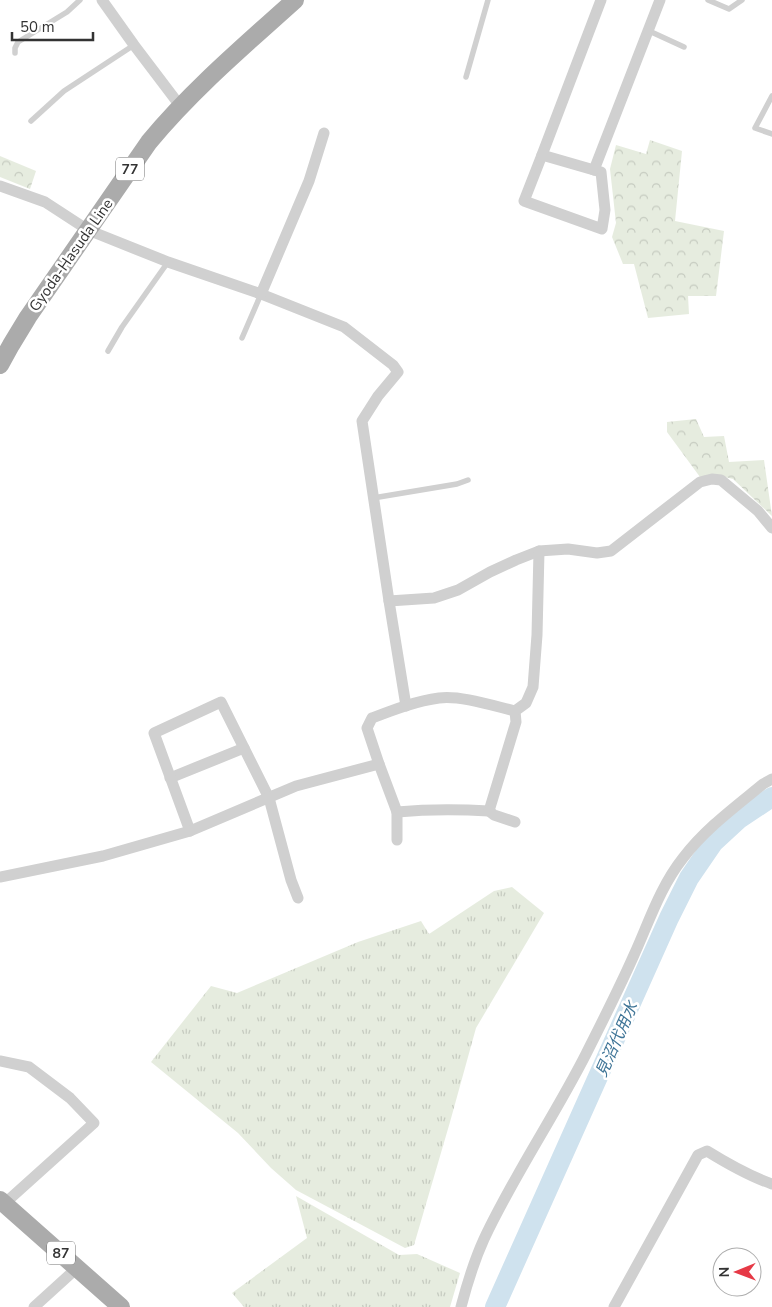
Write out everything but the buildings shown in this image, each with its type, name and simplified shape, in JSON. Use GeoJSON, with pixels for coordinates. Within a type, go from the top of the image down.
{"type":"FeatureCollection","features":[{"type":"Feature","properties":{"kind":"main road","name":"Gyoda-Hasuda Line"},"geometry":{"type":"LineString","coordinates":[[0,365],[28,316],[162,126],[238,51],[295,0]]}},
{"type":"Feature","properties":{"kind":"main road","name":"87"},"geometry":{"type":"LineString","coordinates":[[2,1202],[121,1307]]}},
{"type":"Feature","properties":{"kind":"street"},"geometry":{"type":"LineString","coordinates":[[102,0],[181,107]]}},
{"type":"Feature","properties":{"kind":"street"},"geometry":{"type":"LineString","coordinates":[[542,155],[601,172],[605,210],[602,229],[524,202],[601,0]]}},
{"type":"Feature","properties":{"kind":"street"},"geometry":{"type":"LineString","coordinates":[[594,170],[660,0]]}},
{"type":"Feature","properties":{"kind":"street"},"geometry":{"type":"LineString","coordinates":[[261,294],[309,182],[324,133]]}},
{"type":"Feature","properties":{"kind":"street"},"geometry":{"type":"LineString","coordinates":[[0,186],[45,202],[88,230],[168,262],[261,294],[344,327],[393,365],[398,372],[378,396],[362,421],[406,706]]}},
{"type":"Feature","properties":{"kind":"street"},"geometry":{"type":"LineString","coordinates":[[389,601],[434,598],[458,590],[490,572],[540,551],[568,549],[597,553],[611,551],[700,482],[712,479],[721,480],[758,511],[772,528]]}},
{"type":"Feature","properties":{"kind":"street"},"geometry":{"type":"LineString","coordinates":[[397,840],[397,812],[367,728],[372,718],[406,706],[439,698],[456,698],[515,711],[526,703],[533,687],[540,551]]}},
{"type":"Feature","properties":{"kind":"street"},"geometry":{"type":"LineString","coordinates":[[190,831],[154,733],[222,702],[269,798],[291,880],[298,898]]}},
{"type":"Feature","properties":{"kind":"street"},"geometry":{"type":"LineString","coordinates":[[489,810],[516,722],[515,711]]}},
{"type":"Feature","properties":{"kind":"street"},"geometry":{"type":"LineString","coordinates":[[170,778],[244,748]]}},
{"type":"Feature","properties":{"kind":"street"},"geometry":{"type":"LineString","coordinates":[[0,877],[103,856],[190,831],[296,786],[379,764]]}},
{"type":"Feature","properties":{"kind":"street"},"geometry":{"type":"LineString","coordinates":[[461,1307],[466,1288],[484,1241],[514,1181],[586,1055],[633,956],[659,895],[682,858],[716,823],[763,784],[772,779]]}},
{"type":"Feature","properties":{"kind":"street"},"geometry":{"type":"LineString","coordinates":[[397,812],[448,809],[489,810],[494,815],[515,822]]}},
{"type":"Feature","properties":{"kind":"street"},"geometry":{"type":"LineString","coordinates":[[0,1062],[29,1067],[70,1098],[94,1124],[2,1202]]}},
{"type":"Feature","properties":{"kind":"street"},"geometry":{"type":"LineString","coordinates":[[614,1307],[698,1155],[707,1151],[757,1179],[772,1184]]}},
{"type":"Feature","properties":{"kind":"street"},"geometry":{"type":"LineString","coordinates":[[34,1307],[77,1268]]}},
{"type":"Feature","properties":{"kind":"lane"},"geometry":{"type":"LineString","coordinates":[[15,53],[18,42],[66,12],[80,0]]}},
{"type":"Feature","properties":{"kind":"lane"},"geometry":{"type":"LineString","coordinates":[[466,76],[488,0]]}},
{"type":"Feature","properties":{"kind":"lane"},"geometry":{"type":"LineString","coordinates":[[708,0],[729,9],[742,0]]}},
{"type":"Feature","properties":{"kind":"lane"},"geometry":{"type":"LineString","coordinates":[[647,30],[684,47]]}},
{"type":"Feature","properties":{"kind":"lane"},"geometry":{"type":"LineString","coordinates":[[31,121],[64,91],[134,45]]}},
{"type":"Feature","properties":{"kind":"lane"},"geometry":{"type":"LineString","coordinates":[[772,96],[755,128],[772,134]]}},
{"type":"Feature","properties":{"kind":"lane"},"geometry":{"type":"LineString","coordinates":[[108,351],[122,327],[168,262]]}},
{"type":"Feature","properties":{"kind":"lane"},"geometry":{"type":"LineString","coordinates":[[242,338],[261,294]]}},
{"type":"Feature","properties":{"kind":"lane"},"geometry":{"type":"LineString","coordinates":[[374,498],[457,484],[468,480]]}},
{"type":"Feature","properties":{"kind":"green space"},"geometry":{"type":"Polygon","coordinates":[[[650,140],[682,151],[675,221],[724,231],[716,296],[688,296],[689,314],[648,318],[634,264],[623,264],[612,237],[616,223],[610,169],[616,145],[646,154],[650,140]]]}},
{"type":"Feature","properties":{"kind":"green space"},"geometry":{"type":"Polygon","coordinates":[[[0,156],[36,171],[30,189],[0,177],[0,156]]]}},
{"type":"Feature","properties":{"kind":"green space"},"geometry":{"type":"Polygon","coordinates":[[[696,419],[704,437],[724,436],[729,462],[764,460],[772,516],[733,479],[713,474],[700,477],[667,432],[667,422],[696,419]]]}},
{"type":"Feature","properties":{"kind":"green space"},"geometry":{"type":"Polygon","coordinates":[[[512,887],[544,913],[476,1028],[414,1245],[405,1248],[296,1190],[271,1168],[238,1133],[151,1062],[211,986],[237,993],[358,942],[421,921],[429,934],[494,891],[512,887]]]}},
{"type":"Feature","properties":{"kind":"green space"},"geometry":{"type":"Polygon","coordinates":[[[296,1196],[399,1255],[417,1254],[460,1273],[450,1307],[244,1307],[232,1293],[307,1238],[296,1196]]]}},
{"type":"Feature","properties":{"kind":"waterway","name":"見沼代用水"},"geometry":{"type":"LineString","coordinates":[[495,1307],[669,918],[689,878],[713,843],[739,819],[772,797]]}}]}
